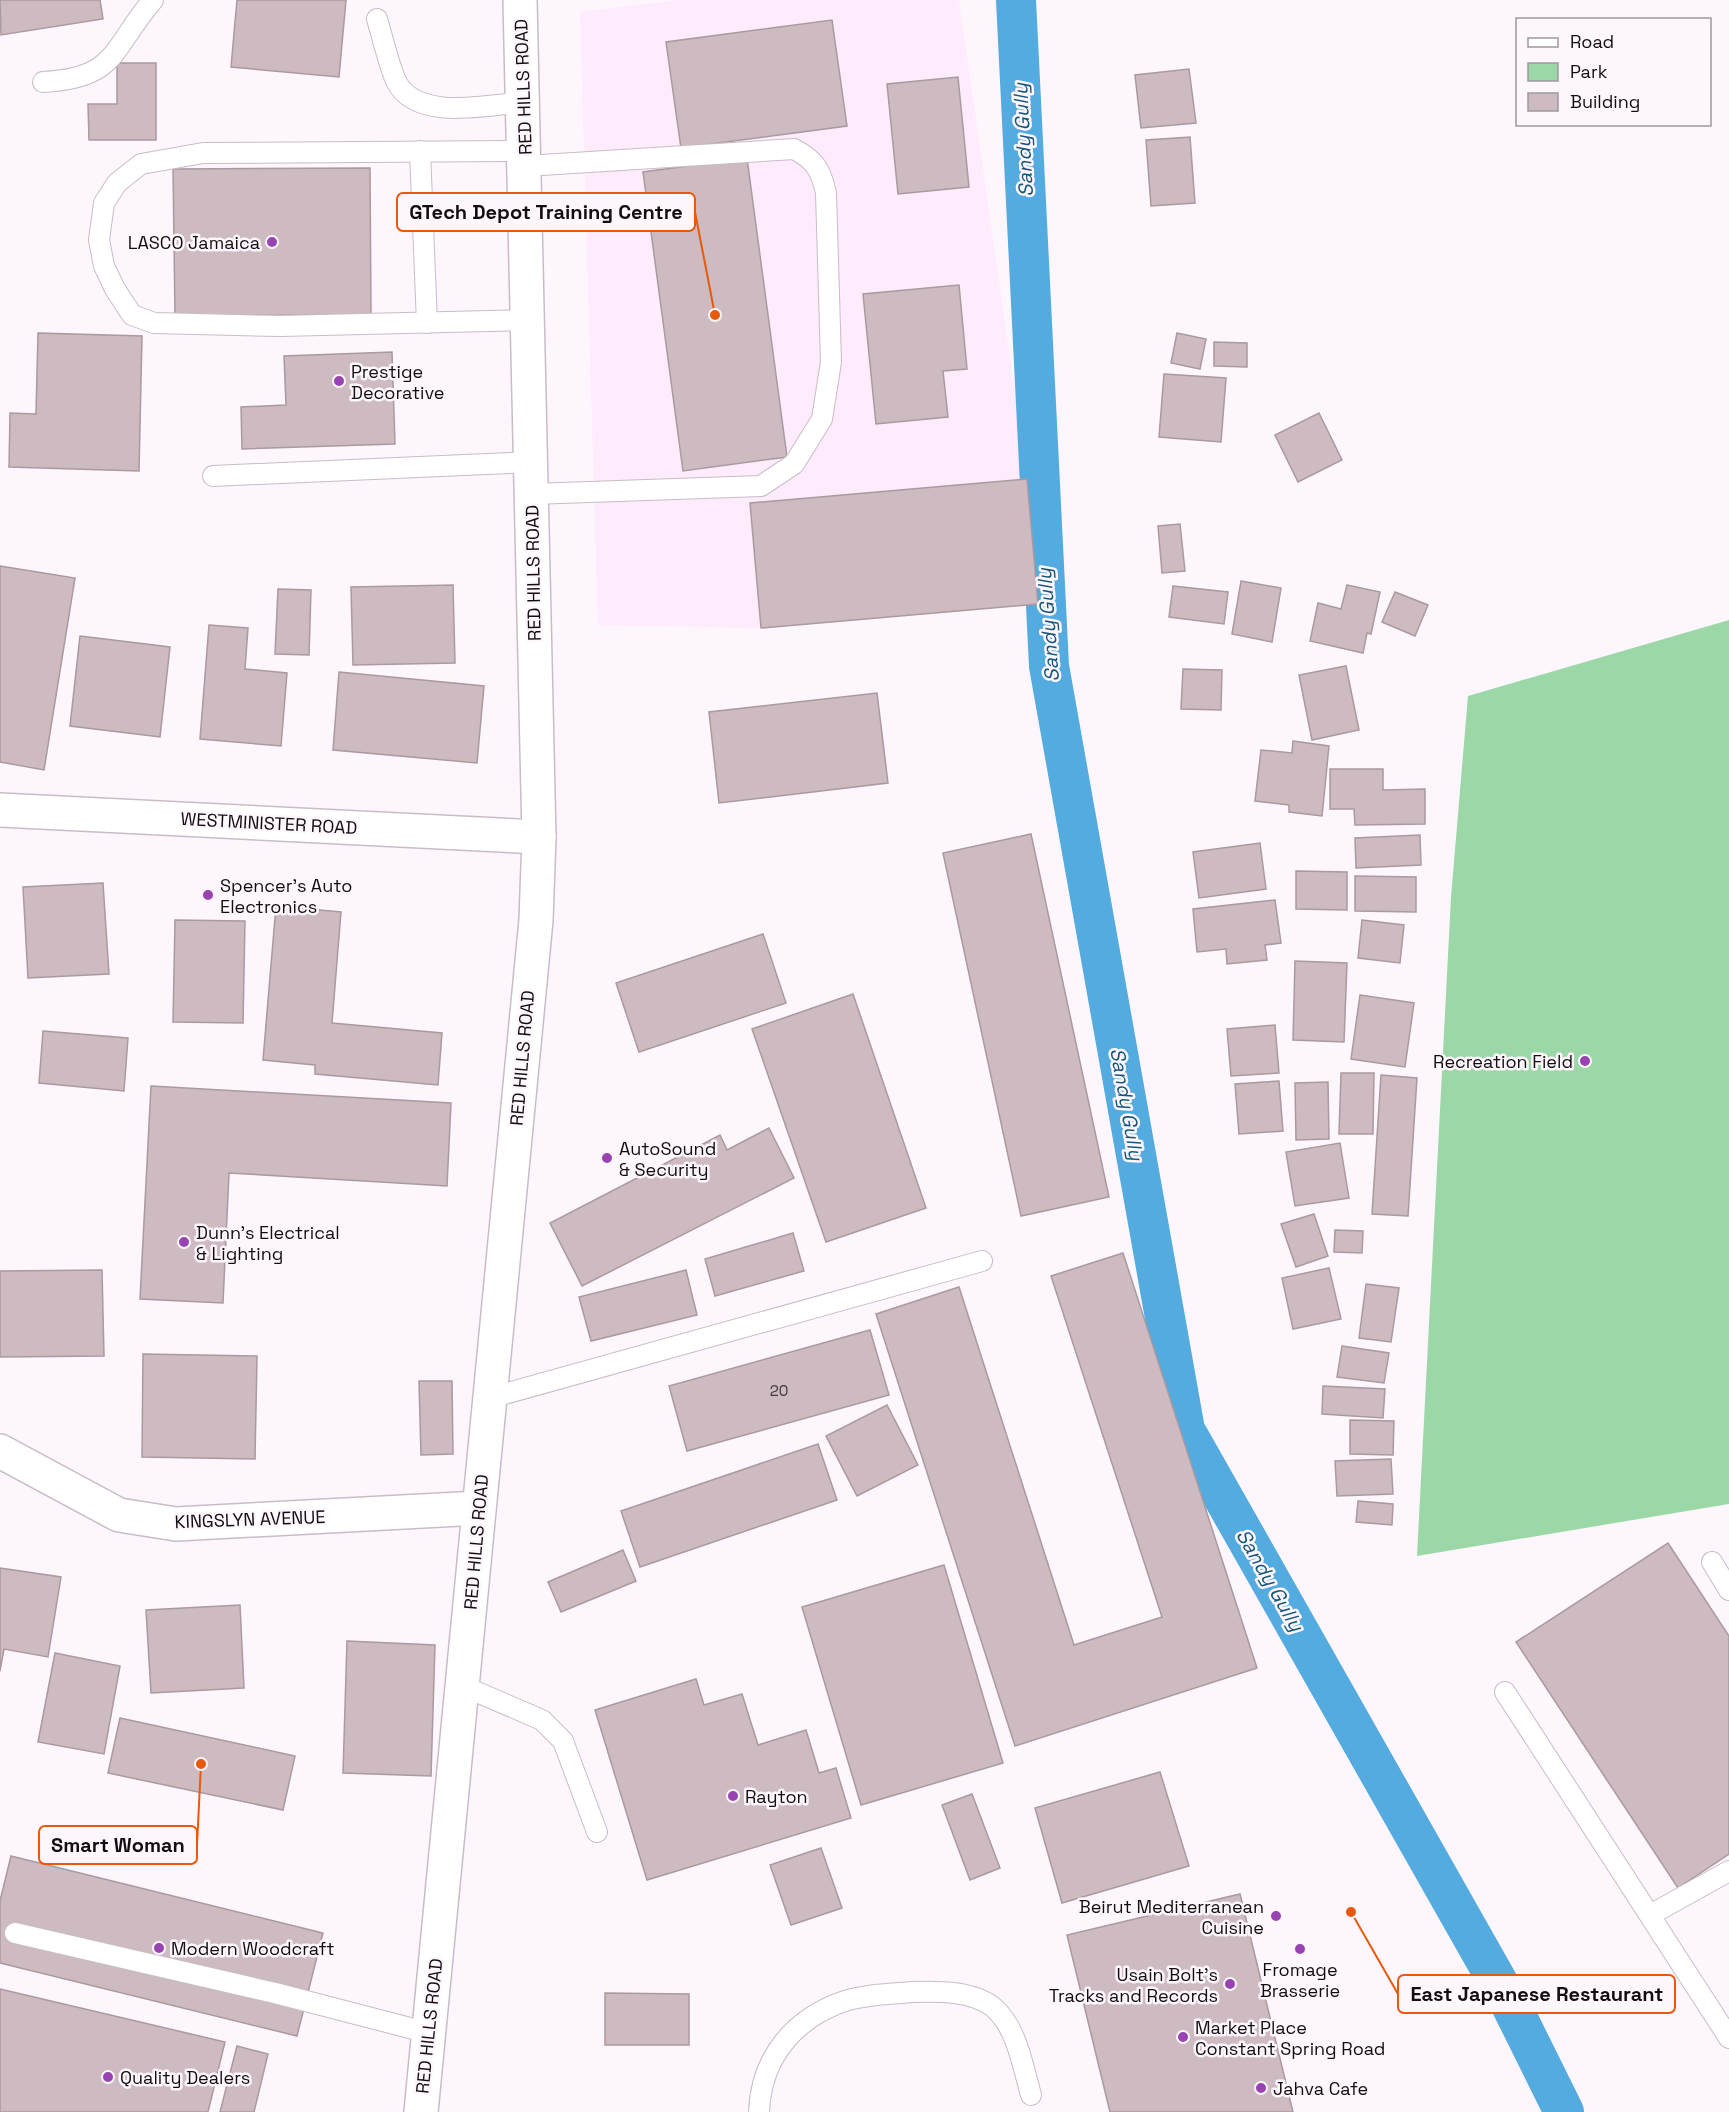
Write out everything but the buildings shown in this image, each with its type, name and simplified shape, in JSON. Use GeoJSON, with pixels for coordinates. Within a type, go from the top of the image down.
{"type":"FeatureCollection","features":[{"type":"Feature","properties":{"kind":"main road","name":"RED HILLS ROAD"},"geometry":{"type":"LineString","coordinates":[[421,2112],[536,921],[538,837],[532,478],[526,159],[520,0]]}},
{"type":"Feature","properties":{"kind":"main road","name":"WESTMINISTER ROAD"},"geometry":{"type":"LineString","coordinates":[[0,810],[538,837]]}},
{"type":"Feature","properties":{"kind":"main road","name":"KINGSLYN AVENUE"},"geometry":{"type":"LineString","coordinates":[[0,1451],[119,1515],[176,1524],[479,1508]]}},
{"type":"Feature","properties":{"kind":"lane"},"geometry":{"type":"LineString","coordinates":[[43,82],[70,80],[86,76],[100,68],[115,55],[134,23],[153,0]]}},
{"type":"Feature","properties":{"kind":"lane"},"geometry":{"type":"LineString","coordinates":[[377,19],[397,82],[409,98],[426,105],[446,108],[524,102]]}},
{"type":"Feature","properties":{"kind":"lane"},"geometry":{"type":"LineString","coordinates":[[213,476],[532,478],[761,486],[794,464],[822,418],[831,362],[826,193],[822,173],[813,159],[794,149],[526,159],[420,151],[203,153],[141,164],[117,183],[104,203],[99,240],[104,266],[132,315],[154,323],[280,326],[529,320]]}},
{"type":"Feature","properties":{"kind":"lane"},"geometry":{"type":"LineString","coordinates":[[420,151],[427,323]]}},
{"type":"Feature","properties":{"kind":"lane"},"geometry":{"type":"LineString","coordinates":[[490,1398],[982,1261]]}},
{"type":"Feature","properties":{"kind":"lane"},"geometry":{"type":"LineString","coordinates":[[1712,1562],[1729,1590]]}},
{"type":"Feature","properties":{"kind":"lane"},"geometry":{"type":"LineString","coordinates":[[463,1686],[542,1720],[563,1741],[597,1832]]}},
{"type":"Feature","properties":{"kind":"lane"},"geometry":{"type":"LineString","coordinates":[[1505,1692],[1729,2038]]}},
{"type":"Feature","properties":{"kind":"lane"},"geometry":{"type":"LineString","coordinates":[[1650,1915],[1729,1871]]}},
{"type":"Feature","properties":{"kind":"lane"},"geometry":{"type":"LineString","coordinates":[[15,1933],[275,1993],[429,2033]]}},
{"type":"Feature","properties":{"kind":"lane"},"geometry":{"type":"LineString","coordinates":[[759,2112],[760,2088],[786,2038],[812,2016],[846,2000],[888,1994],[960,1994],[993,2007],[1009,2027],[1032,2095]]}},
{"type":"Feature","properties":{"kind":"shaded area"},"geometry":{"type":"Polygon","coordinates":[[[680,0],[959,0],[1027,479],[1038,604],[761,628],[598,625],[580,12],[680,0]]]}},
{"type":"Feature","properties":{"kind":"green space","name":"Recreation Field"},"geometry":{"type":"Polygon","coordinates":[[[1729,620],[1729,1504],[1417,1556],[1451,897],[1468,696],[1729,620]]]}},
{"type":"Feature","properties":{"kind":"waterway","name":"Sandy Gully"},"geometry":{"type":"LineString","coordinates":[[1016,0],[1049,666],[1185,1430],[1512,2007],[1564,2112]]}},
{"type":"Feature","properties":{"kind":"place","name":"LASCO Jamaica"},"geometry":{"type":"Point","coordinates":[272,242]}},
{"type":"Feature","properties":{"kind":"place","name":"GTech Depot Training Centre"},"geometry":{"type":"Point","coordinates":[715,315]}},
{"type":"Feature","properties":{"kind":"place","name":"Prestige Decorative"},"geometry":{"type":"Point","coordinates":[339,381]}},
{"type":"Feature","properties":{"kind":"place","name":"Spencer's Auto Electronics"},"geometry":{"type":"Point","coordinates":[208,895]}},
{"type":"Feature","properties":{"kind":"place","name":"Recreation Field"},"geometry":{"type":"Point","coordinates":[1585,1061]}},
{"type":"Feature","properties":{"kind":"place","name":"AutoSound & Security"},"geometry":{"type":"Point","coordinates":[607,1158]}},
{"type":"Feature","properties":{"kind":"place","name":"Dunn's Electrical & Lighting"},"geometry":{"type":"Point","coordinates":[184,1242]}},
{"type":"Feature","properties":{"kind":"place","name":"Smart Woman"},"geometry":{"type":"Point","coordinates":[201,1764]}},
{"type":"Feature","properties":{"kind":"place","name":"Rayton"},"geometry":{"type":"Point","coordinates":[733,1796]}},
{"type":"Feature","properties":{"kind":"place","name":"East Japanese Restaurant"},"geometry":{"type":"Point","coordinates":[1351,1912]}},
{"type":"Feature","properties":{"kind":"place","name":"Beirut Mediterranean Cuisine"},"geometry":{"type":"Point","coordinates":[1276,1916]}},
{"type":"Feature","properties":{"kind":"place","name":"Modern Woodcraft"},"geometry":{"type":"Point","coordinates":[159,1948]}},
{"type":"Feature","properties":{"kind":"place","name":"Fromage Brasserie"},"geometry":{"type":"Point","coordinates":[1300,1949]}},
{"type":"Feature","properties":{"kind":"place","name":"Usain Bolt's Tracks and Records"},"geometry":{"type":"Point","coordinates":[1230,1984]}},
{"type":"Feature","properties":{"kind":"place","name":"Market Place Constant Spring Road"},"geometry":{"type":"Point","coordinates":[1183,2037]}},
{"type":"Feature","properties":{"kind":"place","name":"Quality Dealers"},"geometry":{"type":"Point","coordinates":[108,2077]}},
{"type":"Feature","properties":{"kind":"place","name":"Jahva Cafe"},"geometry":{"type":"Point","coordinates":[1261,2088]}}]}
